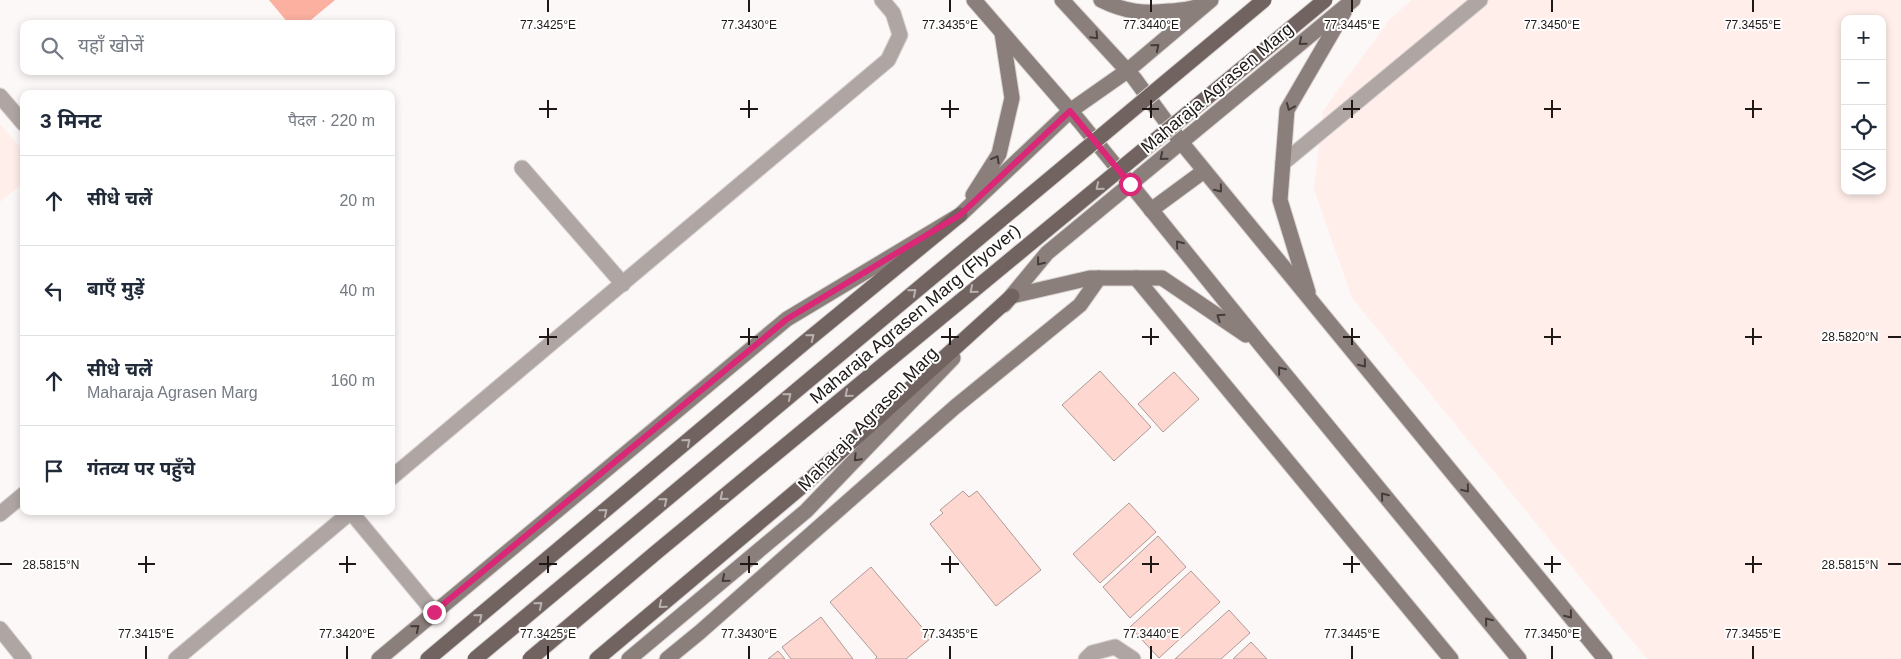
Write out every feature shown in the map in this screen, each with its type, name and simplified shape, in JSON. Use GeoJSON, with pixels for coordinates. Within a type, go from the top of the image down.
{"type":"FeatureCollection","features":[{"type":"Feature","properties":{"kind":"main road"},"geometry":{"type":"LineString","coordinates":[[974,0],[1070,111],[1519,659]]}},
{"type":"Feature","properties":{"kind":"main road"},"geometry":{"type":"LineString","coordinates":[[1062,0],[1127,71],[1204,171],[1605,659]]}},
{"type":"Feature","properties":{"kind":"main road"},"geometry":{"type":"LineString","coordinates":[[1101,0],[1114,7],[1146,14],[1192,10],[1210,0]]}},
{"type":"Feature","properties":{"kind":"main road"},"geometry":{"type":"LineString","coordinates":[[428,659],[804,343],[960,215],[1070,111],[1127,71],[1210,0]]}},
{"type":"Feature","properties":{"kind":"main road","name":"Maharaja Agrasen Marg (Flyover)"},"geometry":{"type":"LineString","coordinates":[[475,659],[1264,0]]}},
{"type":"Feature","properties":{"kind":"main road","name":"Maharaja Agrasen Marg (Flyover)"},"geometry":{"type":"LineString","coordinates":[[530,659],[667,543],[1325,0]]}},
{"type":"Feature","properties":{"kind":"main road"},"geometry":{"type":"LineString","coordinates":[[1310,299],[1280,200],[1287,110],[1351,2]]}},
{"type":"Feature","properties":{"kind":"main road","name":"Maharaja Agrasen Marg"},"geometry":{"type":"LineString","coordinates":[[628,659],[806,511],[1012,296],[1047,253],[1351,2]]}},
{"type":"Feature","properties":{"kind":"main road"},"geometry":{"type":"LineString","coordinates":[[379,659],[787,319],[960,215],[999,154],[1012,98],[1002,33]]}},
{"type":"Feature","properties":{"kind":"main road"},"geometry":{"type":"LineString","coordinates":[[1151,210],[1204,171]]}},
{"type":"Feature","properties":{"kind":"main road"},"geometry":{"type":"LineString","coordinates":[[597,659],[806,483],[1012,296],[1090,278],[1162,278],[1260,344]]}},
{"type":"Feature","properties":{"kind":"main road"},"geometry":{"type":"LineString","coordinates":[[667,659],[955,407],[1080,305],[1099,278]]}},
{"type":"Feature","properties":{"kind":"main road"},"geometry":{"type":"LineString","coordinates":[[1136,278],[1451,659]]}},
{"type":"Feature","properties":{"kind":"street"},"geometry":{"type":"LineString","coordinates":[[395,475],[888,60],[900,35],[893,13],[882,0]]}},
{"type":"Feature","properties":{"kind":"street"},"geometry":{"type":"LineString","coordinates":[[1283,163],[1480,0]]}},
{"type":"Feature","properties":{"kind":"street"},"geometry":{"type":"LineString","coordinates":[[0,96],[20,119]]}},
{"type":"Feature","properties":{"kind":"street"},"geometry":{"type":"LineString","coordinates":[[522,168],[623,284]]}},
{"type":"Feature","properties":{"kind":"street"},"geometry":{"type":"LineString","coordinates":[[0,514],[20,497]]}},
{"type":"Feature","properties":{"kind":"street"},"geometry":{"type":"LineString","coordinates":[[176,659],[347,515]]}},
{"type":"Feature","properties":{"kind":"street"},"geometry":{"type":"LineString","coordinates":[[353,515],[434,612]]}},
{"type":"Feature","properties":{"kind":"street"},"geometry":{"type":"LineString","coordinates":[[0,630],[24,659]]}},
{"type":"Feature","properties":{"kind":"street"},"geometry":{"type":"LineString","coordinates":[[1086,659],[1092,653],[1115,647],[1133,659]]}},
{"type":"Feature","properties":{"kind":"shaded area"},"geometry":{"type":"Polygon","coordinates":[[[269,0],[335,0],[311,20],[286,20],[269,0]]]}},
{"type":"Feature","properties":{"kind":"shaded area"},"geometry":{"type":"Polygon","coordinates":[[[1412,0],[1901,0],[1901,659],[1647,659],[1352,298],[1314,189],[1323,111],[1390,19],[1412,0]]]}},
{"type":"Feature","properties":{"kind":"shaded area"},"geometry":{"type":"Polygon","coordinates":[[[0,124],[20,147],[20,185],[0,202],[0,124]]]}},
{"type":"Feature","properties":{"kind":"building"},"geometry":{"type":"Polygon","coordinates":[[[1100,371],[1151,427],[1114,461],[1062,405],[1100,371]]]}},
{"type":"Feature","properties":{"kind":"building"},"geometry":{"type":"Polygon","coordinates":[[[1174,372],[1199,399],[1163,432],[1138,404],[1174,372]]]}},
{"type":"Feature","properties":{"kind":"building"},"geometry":{"type":"Polygon","coordinates":[[[963,491],[969,497],[977,491],[1041,570],[996,606],[930,524],[943,513],[940,510],[963,491]]]}},
{"type":"Feature","properties":{"kind":"building"},"geometry":{"type":"Polygon","coordinates":[[[1129,503],[1156,532],[1100,583],[1073,554],[1129,503]]]}},
{"type":"Feature","properties":{"kind":"building"},"geometry":{"type":"Polygon","coordinates":[[[1158,536],[1186,567],[1130,618],[1103,587],[1158,536]]]}},
{"type":"Feature","properties":{"kind":"building"},"geometry":{"type":"Polygon","coordinates":[[[871,567],[931,638],[906,659],[875,659],[877,657],[830,602],[871,567]]]}},
{"type":"Feature","properties":{"kind":"building"},"geometry":{"type":"Polygon","coordinates":[[[1191,571],[1220,602],[1159,658],[1130,627],[1191,571]]]}},
{"type":"Feature","properties":{"kind":"building"},"geometry":{"type":"Polygon","coordinates":[[[1229,610],[1250,633],[1221,659],[1175,659],[1229,610]]]}},
{"type":"Feature","properties":{"kind":"building"},"geometry":{"type":"Polygon","coordinates":[[[821,617],[853,659],[791,659],[782,647],[821,617]]]}},
{"type":"Feature","properties":{"kind":"building"},"geometry":{"type":"Polygon","coordinates":[[[1251,642],[1267,659],[1233,659],[1251,642]]]}},
{"type":"Feature","properties":{"kind":"building"},"geometry":{"type":"Polygon","coordinates":[[[778,651],[785,659],[768,659],[778,651]]]}},
{"type":"Feature","properties":{"kind":"route"},"geometry":{"type":"LineString","coordinates":[[434,612],[787,319],[960,215],[1070,111],[1130,184]]}}]}
